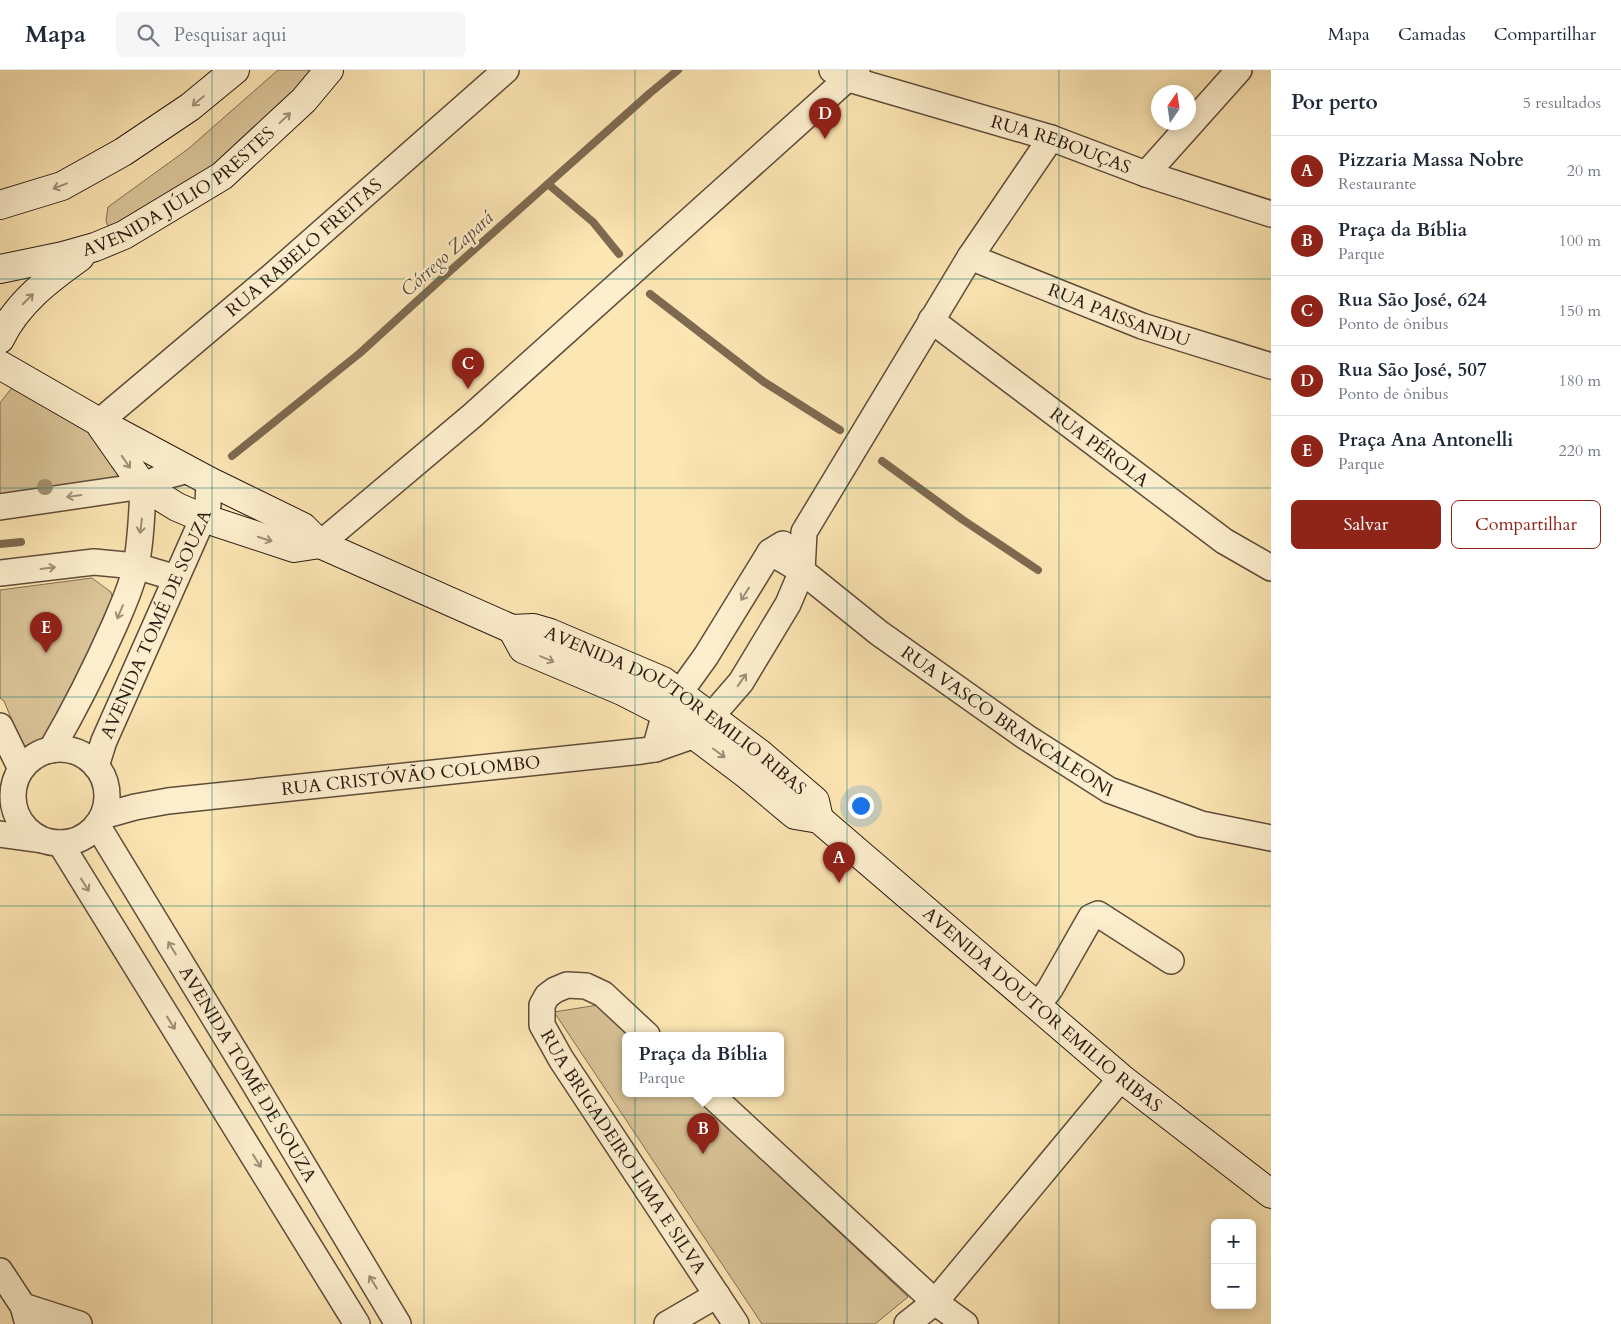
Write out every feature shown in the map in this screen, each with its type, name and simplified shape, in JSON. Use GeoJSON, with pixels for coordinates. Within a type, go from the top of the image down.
{"type":"FeatureCollection","features":[{"type":"Feature","properties":{"kind":"main road"},"geometry":{"type":"LineString","coordinates":[[0,205],[62,186],[123,152],[190,107],[235,70]]}},
{"type":"Feature","properties":{"kind":"main road","name":"AVENIDA JÚLIO PRESTES"},"geometry":{"type":"LineString","coordinates":[[0,269],[63,256],[95,247],[124,235],[222,176],[304,100],[328,70]]}},
{"type":"Feature","properties":{"kind":"main road"},"geometry":{"type":"LineString","coordinates":[[0,339],[15,312],[31,296],[50,279],[95,247]]}},
{"type":"Feature","properties":{"kind":"main road","name":"AVENIDA DOUTOR EMILIO RIBAS"},"geometry":{"type":"LineString","coordinates":[[4,375],[303,528],[320,544],[512,628],[523,648],[622,691],[672,703],[702,726],[746,774],[795,815],[819,819],[1121,1078],[1271,1194]]}},
{"type":"Feature","properties":{"kind":"main road","name":"AVENIDA DOUTOR EMILIO RIBAS"},"geometry":{"type":"LineString","coordinates":[[99,422],[143,486],[177,507],[203,518],[294,548],[320,544]]}},
{"type":"Feature","properties":{"kind":"street","name":"RUA RABELO FREITAS"},"geometry":{"type":"LineString","coordinates":[[99,422],[271,277],[506,70]]}},
{"type":"Feature","properties":{"kind":"street"},"geometry":{"type":"LineString","coordinates":[[1146,174],[1239,70]]}},
{"type":"Feature","properties":{"kind":"street"},"geometry":{"type":"LineString","coordinates":[[320,544],[472,415],[846,73]]}},
{"type":"Feature","properties":{"kind":"street","name":"RUA REBOUÇAS"},"geometry":{"type":"LineString","coordinates":[[846,73],[1051,138],[1146,174],[1271,214]]}},
{"type":"Feature","properties":{"kind":"street"},"geometry":{"type":"LineString","coordinates":[[702,726],[742,682],[788,604],[802,571],[804,532],[970,256],[1051,138]]}},
{"type":"Feature","properties":{"kind":"street","name":"RUA PAISSANDU"},"geometry":{"type":"LineString","coordinates":[[970,256],[1142,326],[1271,366]]}},
{"type":"Feature","properties":{"kind":"street","name":"RUA PÉROLA"},"geometry":{"type":"LineString","coordinates":[[931,320],[1224,541],[1271,568]]}},
{"type":"Feature","properties":{"kind":"street"},"geometry":{"type":"LineString","coordinates":[[0,507],[143,486],[162,477],[199,476]]}},
{"type":"Feature","properties":{"kind":"street","name":"AVENIDA TOMÉ DE SOUZA"},"geometry":{"type":"LineString","coordinates":[[101,775],[108,732],[208,504],[199,476]]}},
{"type":"Feature","properties":{"kind":"street","name":"AVENIDA TOMÉ DE SOUZA"},"geometry":{"type":"LineString","coordinates":[[51,750],[103,651],[130,590],[136,566],[143,486]]}},
{"type":"Feature","properties":{"kind":"street"},"geometry":{"type":"LineString","coordinates":[[655,749],[672,703],[706,656],[770,552],[804,532]]}},
{"type":"Feature","properties":{"kind":"street","name":"RUA VASCO BRANCALEONI"},"geometry":{"type":"LineString","coordinates":[[770,552],[802,571],[879,633],[1026,737],[1109,790],[1201,824],[1271,838]]}},
{"type":"Feature","properties":{"kind":"street"},"geometry":{"type":"LineString","coordinates":[[0,573],[94,562],[136,566],[176,578]]}},
{"type":"Feature","properties":{"kind":"street"},"geometry":{"type":"LineString","coordinates":[[0,726],[11,784],[12,801],[18,818],[29,832],[53,842],[357,1324]]}},
{"type":"Feature","properties":{"kind":"street","name":"RUA CRISTÓVÃO COLOMBO"},"geometry":{"type":"LineString","coordinates":[[100,820],[134,807],[168,801],[655,749],[702,726]]}},
{"type":"Feature","properties":{"kind":"street"},"geometry":{"type":"LineString","coordinates":[[0,834],[53,842],[81,838],[100,820],[106,805],[101,775],[84,755],[68,750],[51,750],[34,756],[11,784]]}},
{"type":"Feature","properties":{"kind":"street","name":"RUA CRISTÓVÃO COLOMBO"},"geometry":{"type":"LineString","coordinates":[[101,775],[121,791],[144,798],[168,801]]}},
{"type":"Feature","properties":{"kind":"street","name":"AVENIDA TOMÉ DE SOUZA"},"geometry":{"type":"LineString","coordinates":[[100,820],[398,1324]]}},
{"type":"Feature","properties":{"kind":"street"},"geometry":{"type":"LineString","coordinates":[[1038,1006],[1050,989],[1091,917],[1098,914],[1171,960]]}},
{"type":"Feature","properties":{"kind":"street","name":"RUA BRIGADEIRO LIMA E SILVA"},"geometry":{"type":"LineString","coordinates":[[644,1032],[603,994],[586,986],[567,985],[555,990],[547,996],[542,1005],[542,1025],[561,1059],[736,1324]]}},
{"type":"Feature","properties":{"kind":"street"},"geometry":{"type":"LineString","coordinates":[[907,1324],[935,1302],[1121,1078]]}},
{"type":"Feature","properties":{"kind":"street"},"geometry":{"type":"LineString","coordinates":[[713,1097],[935,1302],[965,1324]]}},
{"type":"Feature","properties":{"kind":"street"},"geometry":{"type":"LineString","coordinates":[[0,1271],[25,1315],[79,1324]]}},
{"type":"Feature","properties":{"kind":"street"},"geometry":{"type":"LineString","coordinates":[[667,1324],[717,1295]]}},
{"type":"Feature","properties":{"kind":"shaded area"},"geometry":{"type":"Polygon","coordinates":[[[278,70],[313,70],[223,166],[111,233],[106,221],[108,207],[188,149],[278,70]]]}},
{"type":"Feature","properties":{"kind":"shaded area"},"geometry":{"type":"Polygon","coordinates":[[[14,385],[100,428],[126,487],[0,501],[0,403],[14,385]]]}},
{"type":"Feature","properties":{"kind":"shaded area"},"geometry":{"type":"Polygon","coordinates":[[[92,578],[111,592],[115,609],[46,737],[23,747],[4,701],[0,698],[0,590],[92,578]]]}},
{"type":"Feature","properties":{"kind":"shaded area"},"geometry":{"type":"Polygon","coordinates":[[[598,1005],[627,1032],[622,1032],[622,1097],[695,1097],[908,1297],[875,1324],[762,1324],[554,1012],[598,1005]]]}},
{"type":"Feature","properties":{"kind":"waterway","name":"Córrego Zapará"},"geometry":{"type":"LineString","coordinates":[[232,456],[360,353],[678,70]]}},
{"type":"Feature","properties":{"kind":"waterway"},"geometry":{"type":"LineString","coordinates":[[548,184],[593,222],[619,254]]}},
{"type":"Feature","properties":{"kind":"waterway"},"geometry":{"type":"LineString","coordinates":[[650,294],[764,382],[840,430]]}},
{"type":"Feature","properties":{"kind":"waterway"},"geometry":{"type":"LineString","coordinates":[[882,461],[963,520],[1038,570]]}},
{"type":"Feature","properties":{"kind":"waterway","name":"Córrego Zapará"},"geometry":{"type":"LineString","coordinates":[[0,544],[21,542]]}},
{"type":"Feature","properties":{"kind":"place","name":"Rua São José, 507"},"geometry":{"type":"Point","coordinates":[825,139]}},
{"type":"Feature","properties":{"kind":"place","name":"Rua São José, 624"},"geometry":{"type":"Point","coordinates":[468,389]}},
{"type":"Feature","properties":{"kind":"place","name":"Praça Ana Antonelli"},"geometry":{"type":"Point","coordinates":[46,653]}},
{"type":"Feature","properties":{"kind":"place","name":"Pizzaria Massa Nobre"},"geometry":{"type":"Point","coordinates":[839,883]}},
{"type":"Feature","properties":{"kind":"place","name":"Praça da Bíblia"},"geometry":{"type":"Point","coordinates":[703,1154]}}]}
